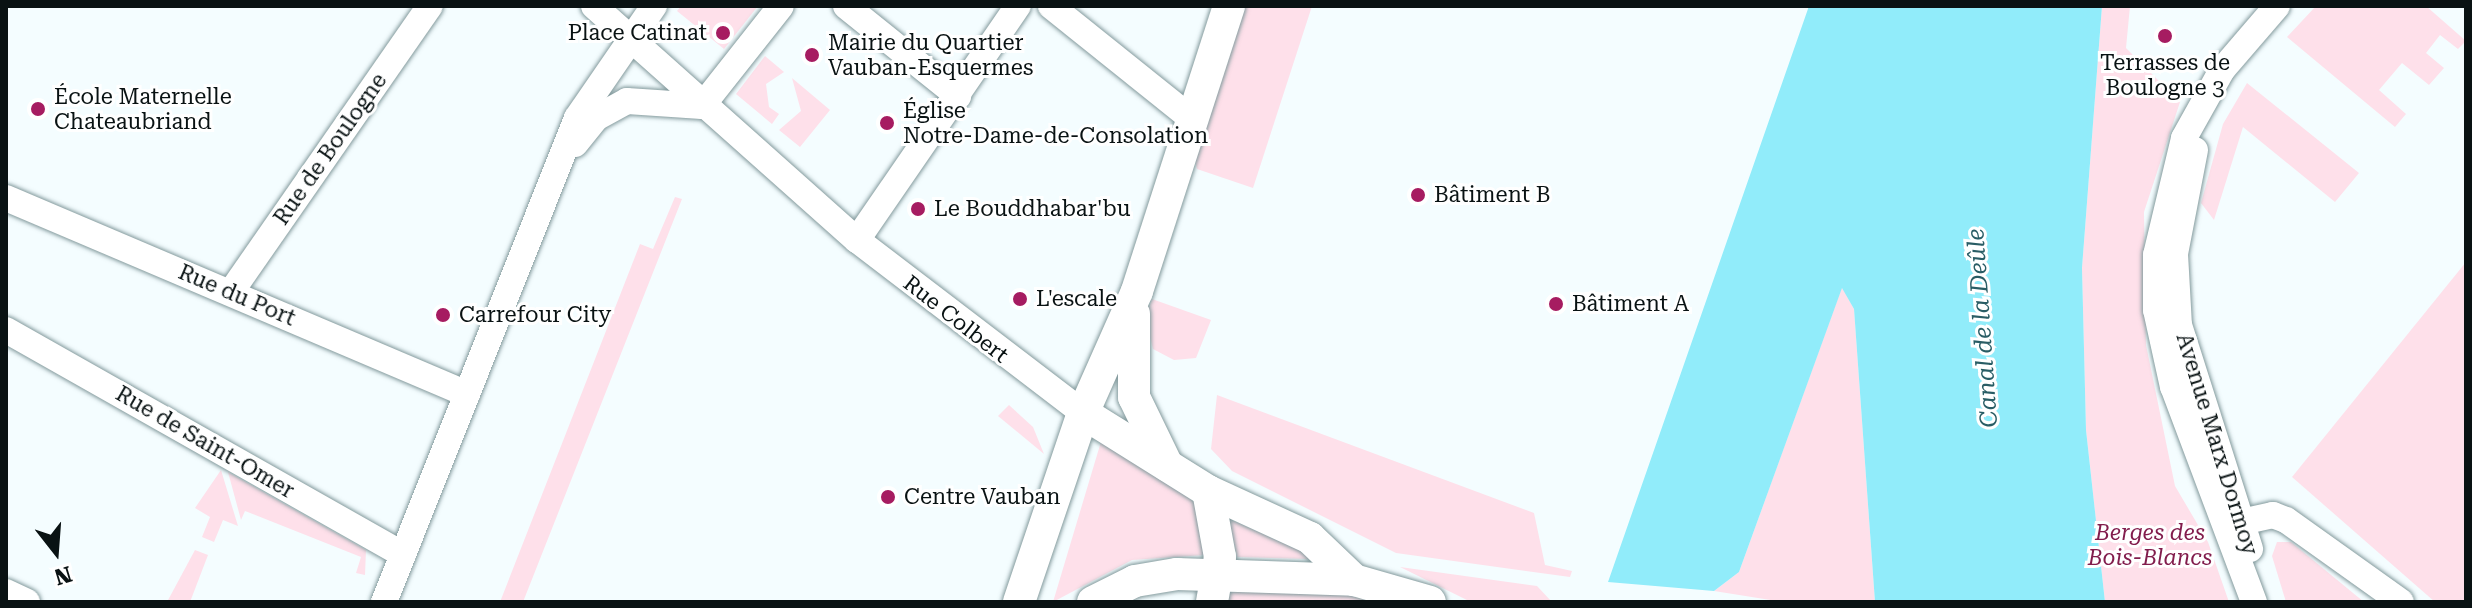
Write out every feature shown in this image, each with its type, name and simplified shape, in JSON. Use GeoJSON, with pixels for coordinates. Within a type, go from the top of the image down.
{"type":"FeatureCollection","features":[{"type":"Feature","properties":{"kind":"main road"},"geometry":{"type":"LineString","coordinates":[[1019,602],[1045,542],[1083,413],[1137,291],[1229,6]]}},
{"type":"Feature","properties":{"kind":"main road"},"geometry":{"type":"LineString","coordinates":[[1137,291],[1132,383],[1167,465]]}},
{"type":"Feature","properties":{"kind":"main road","name":"Rue Colbert"},"geometry":{"type":"LineString","coordinates":[[1083,413],[1208,491],[1310,538],[1354,580]]}},
{"type":"Feature","properties":{"kind":"main road"},"geometry":{"type":"LineString","coordinates":[[1208,491],[1216,588]]}},
{"type":"Feature","properties":{"kind":"main road"},"geometry":{"type":"LineString","coordinates":[[1040,602],[1045,542]]}},
{"type":"Feature","properties":{"kind":"main road"},"geometry":{"type":"LineString","coordinates":[[1093,602],[1157,576],[1216,588],[1354,580],[1430,602]]}},
{"type":"Feature","properties":{"kind":"street","name":"Rue de Boulogne"},"geometry":{"type":"LineString","coordinates":[[231,292],[430,6]]}},
{"type":"Feature","properties":{"kind":"street","name":"Rue Colbert"},"geometry":{"type":"LineString","coordinates":[[594,6],[630,36],[702,106],[857,240],[1083,413]]}},
{"type":"Feature","properties":{"kind":"street"},"geometry":{"type":"LineString","coordinates":[[384,602],[582,107],[654,6]]}},
{"type":"Feature","properties":{"kind":"street"},"geometry":{"type":"LineString","coordinates":[[551,180],[590,125],[613,106],[657,98],[702,106],[781,6]]}},
{"type":"Feature","properties":{"kind":"street"},"geometry":{"type":"LineString","coordinates":[[846,6],[958,96]]}},
{"type":"Feature","properties":{"kind":"street"},"geometry":{"type":"LineString","coordinates":[[857,240],[1018,6]]}},
{"type":"Feature","properties":{"kind":"street"},"geometry":{"type":"LineString","coordinates":[[1051,6],[1191,118]]}},
{"type":"Feature","properties":{"kind":"street","name":"Avenue Marx Dormoy"},"geometry":{"type":"LineString","coordinates":[[2266,602],[2234,524],[2183,420],[2156,310],[2162,204],[2205,96],[2277,6]]}},
{"type":"Feature","properties":{"kind":"street","name":"Rue du Port"},"geometry":{"type":"LineString","coordinates":[[6,198],[467,394]]}},
{"type":"Feature","properties":{"kind":"street","name":"Rue de Saint-Omer"},"geometry":{"type":"LineString","coordinates":[[6,330],[403,555]]}},
{"type":"Feature","properties":{"kind":"street"},"geometry":{"type":"LineString","coordinates":[[2234,524],[2273,515],[2286,520],[2401,602]]}},
{"type":"Feature","properties":{"kind":"street","name":"Avenue Marx Dormoy"},"geometry":{"type":"LineString","coordinates":[[2234,524],[2254,602]]}},
{"type":"Feature","properties":{"kind":"street"},"geometry":{"type":"LineString","coordinates":[[6,592],[27,602]]}},
{"type":"Feature","properties":{"kind":"green space"},"geometry":{"type":"Polygon","coordinates":[[[681,6],[758,6],[724,49],[677,11],[681,6]]]}},
{"type":"Feature","properties":{"kind":"green space"},"geometry":{"type":"Polygon","coordinates":[[[1244,6],[1312,6],[1253,188],[1197,169],[1194,157],[1244,6]]]}},
{"type":"Feature","properties":{"kind":"green space","name":"Berges des Bois-Blancs"},"geometry":{"type":"Polygon","coordinates":[[[2102,6],[2130,6],[2126,48],[2180,102],[2144,212],[2146,345],[2175,486],[2208,542],[2229,602],[2105,602],[2086,430],[2082,268],[2102,6]]]}},
{"type":"Feature","properties":{"kind":"green space"},"geometry":{"type":"Polygon","coordinates":[[[2316,6],[2426,6],[2466,41],[2458,49],[2440,35],[2426,53],[2444,68],[2429,85],[2402,63],[2379,90],[2406,114],[2395,127],[2287,37],[2316,6]]]}},
{"type":"Feature","properties":{"kind":"green space"},"geometry":{"type":"Polygon","coordinates":[[[765,56],[784,72],[766,84],[769,107],[779,114],[772,124],[736,94],[765,56]]]}},
{"type":"Feature","properties":{"kind":"green space"},"geometry":{"type":"Polygon","coordinates":[[[792,78],[830,110],[800,147],[779,130],[801,111],[792,78]]]}},
{"type":"Feature","properties":{"kind":"green space"},"geometry":{"type":"Polygon","coordinates":[[[2247,83],[2359,173],[2335,202],[2243,127],[2214,220],[2201,203],[2223,124],[2247,83]]]}},
{"type":"Feature","properties":{"kind":"green space"},"geometry":{"type":"Polygon","coordinates":[[[675,197],[682,199],[523,602],[500,602],[640,244],[653,249],[675,197]]]}},
{"type":"Feature","properties":{"kind":"green space"},"geometry":{"type":"Polygon","coordinates":[[[2466,262],[2466,602],[2435,602],[2292,477],[2466,262]]]}},
{"type":"Feature","properties":{"kind":"green space"},"geometry":{"type":"Polygon","coordinates":[[[1842,287],[1854,309],[1875,602],[1783,602],[1714,591],[1739,572],[1842,287]]]}},
{"type":"Feature","properties":{"kind":"green space"},"geometry":{"type":"Polygon","coordinates":[[[1152,299],[1211,320],[1196,358],[1174,360],[1153,349],[1145,318],[1152,299]]]}},
{"type":"Feature","properties":{"kind":"green space"},"geometry":{"type":"Polygon","coordinates":[[[1217,395],[1534,513],[1545,565],[1572,571],[1570,577],[1396,553],[1232,471],[1211,449],[1217,395]]]}},
{"type":"Feature","properties":{"kind":"green space"},"geometry":{"type":"Polygon","coordinates":[[[1009,405],[1033,427],[1044,454],[998,416],[1009,405]]]}},
{"type":"Feature","properties":{"kind":"green space"},"geometry":{"type":"Polygon","coordinates":[[[1103,435],[1194,502],[1205,555],[1132,560],[1053,602],[1103,435]]]}},
{"type":"Feature","properties":{"kind":"green space"},"geometry":{"type":"Polygon","coordinates":[[[221,470],[238,526],[223,520],[214,542],[202,537],[210,517],[195,508],[221,470]]]}},
{"type":"Feature","properties":{"kind":"green space"},"geometry":{"type":"Polygon","coordinates":[[[228,472],[366,550],[365,575],[356,573],[361,557],[245,511],[241,520],[228,472]]]}},
{"type":"Feature","properties":{"kind":"green space"},"geometry":{"type":"Polygon","coordinates":[[[1229,519],[1308,554],[1311,559],[1237,557],[1229,519]]]}},
{"type":"Feature","properties":{"kind":"green space"},"geometry":{"type":"Polygon","coordinates":[[[2277,542],[2291,542],[2364,602],[2286,602],[2272,556],[2277,542]]]}},
{"type":"Feature","properties":{"kind":"green space"},"geometry":{"type":"Polygon","coordinates":[[[195,550],[208,555],[190,602],[167,602],[195,550]]]}},
{"type":"Feature","properties":{"kind":"green space"},"geometry":{"type":"Polygon","coordinates":[[[1400,567],[1537,586],[1552,602],[1471,602],[1400,567]]]}},
{"type":"Feature","properties":{"kind":"green space"},"geometry":{"type":"Polygon","coordinates":[[[1230,589],[1342,593],[1365,600],[1226,602],[1230,589]]]}},
{"type":"Feature","properties":{"kind":"water","name":"Canal de la Deûle"},"geometry":{"type":"Polygon","coordinates":[[[1809,6],[2102,6],[2082,268],[2086,430],[2105,602],[1875,602],[1854,309],[1842,288],[1739,572],[1714,591],[1608,582],[1809,6]]]}},
{"type":"Feature","properties":{"kind":"place","name":"Place Catinat"},"geometry":{"type":"Point","coordinates":[723,33]}},
{"type":"Feature","properties":{"kind":"place","name":"Terrasses de Boulogne 3"},"geometry":{"type":"Point","coordinates":[2165,36]}},
{"type":"Feature","properties":{"kind":"place","name":"Mairie du Quartier Vauban-Esquermes"},"geometry":{"type":"Point","coordinates":[812,55]}},
{"type":"Feature","properties":{"kind":"place","name":"École Maternelle Chateaubriand"},"geometry":{"type":"Point","coordinates":[38,109]}},
{"type":"Feature","properties":{"kind":"place","name":"Église Notre-Dame-de-Consolation"},"geometry":{"type":"Point","coordinates":[887,123]}},
{"type":"Feature","properties":{"kind":"place","name":"Bâtiment B"},"geometry":{"type":"Point","coordinates":[1418,195]}},
{"type":"Feature","properties":{"kind":"place","name":"Le Bouddhabar'bu"},"geometry":{"type":"Point","coordinates":[918,209]}},
{"type":"Feature","properties":{"kind":"place","name":"L'escale"},"geometry":{"type":"Point","coordinates":[1020,299]}},
{"type":"Feature","properties":{"kind":"place","name":"Bâtiment A"},"geometry":{"type":"Point","coordinates":[1556,304]}},
{"type":"Feature","properties":{"kind":"place","name":"Carrefour City"},"geometry":{"type":"Point","coordinates":[443,315]}},
{"type":"Feature","properties":{"kind":"place","name":"Centre Vauban"},"geometry":{"type":"Point","coordinates":[888,497]}}]}
